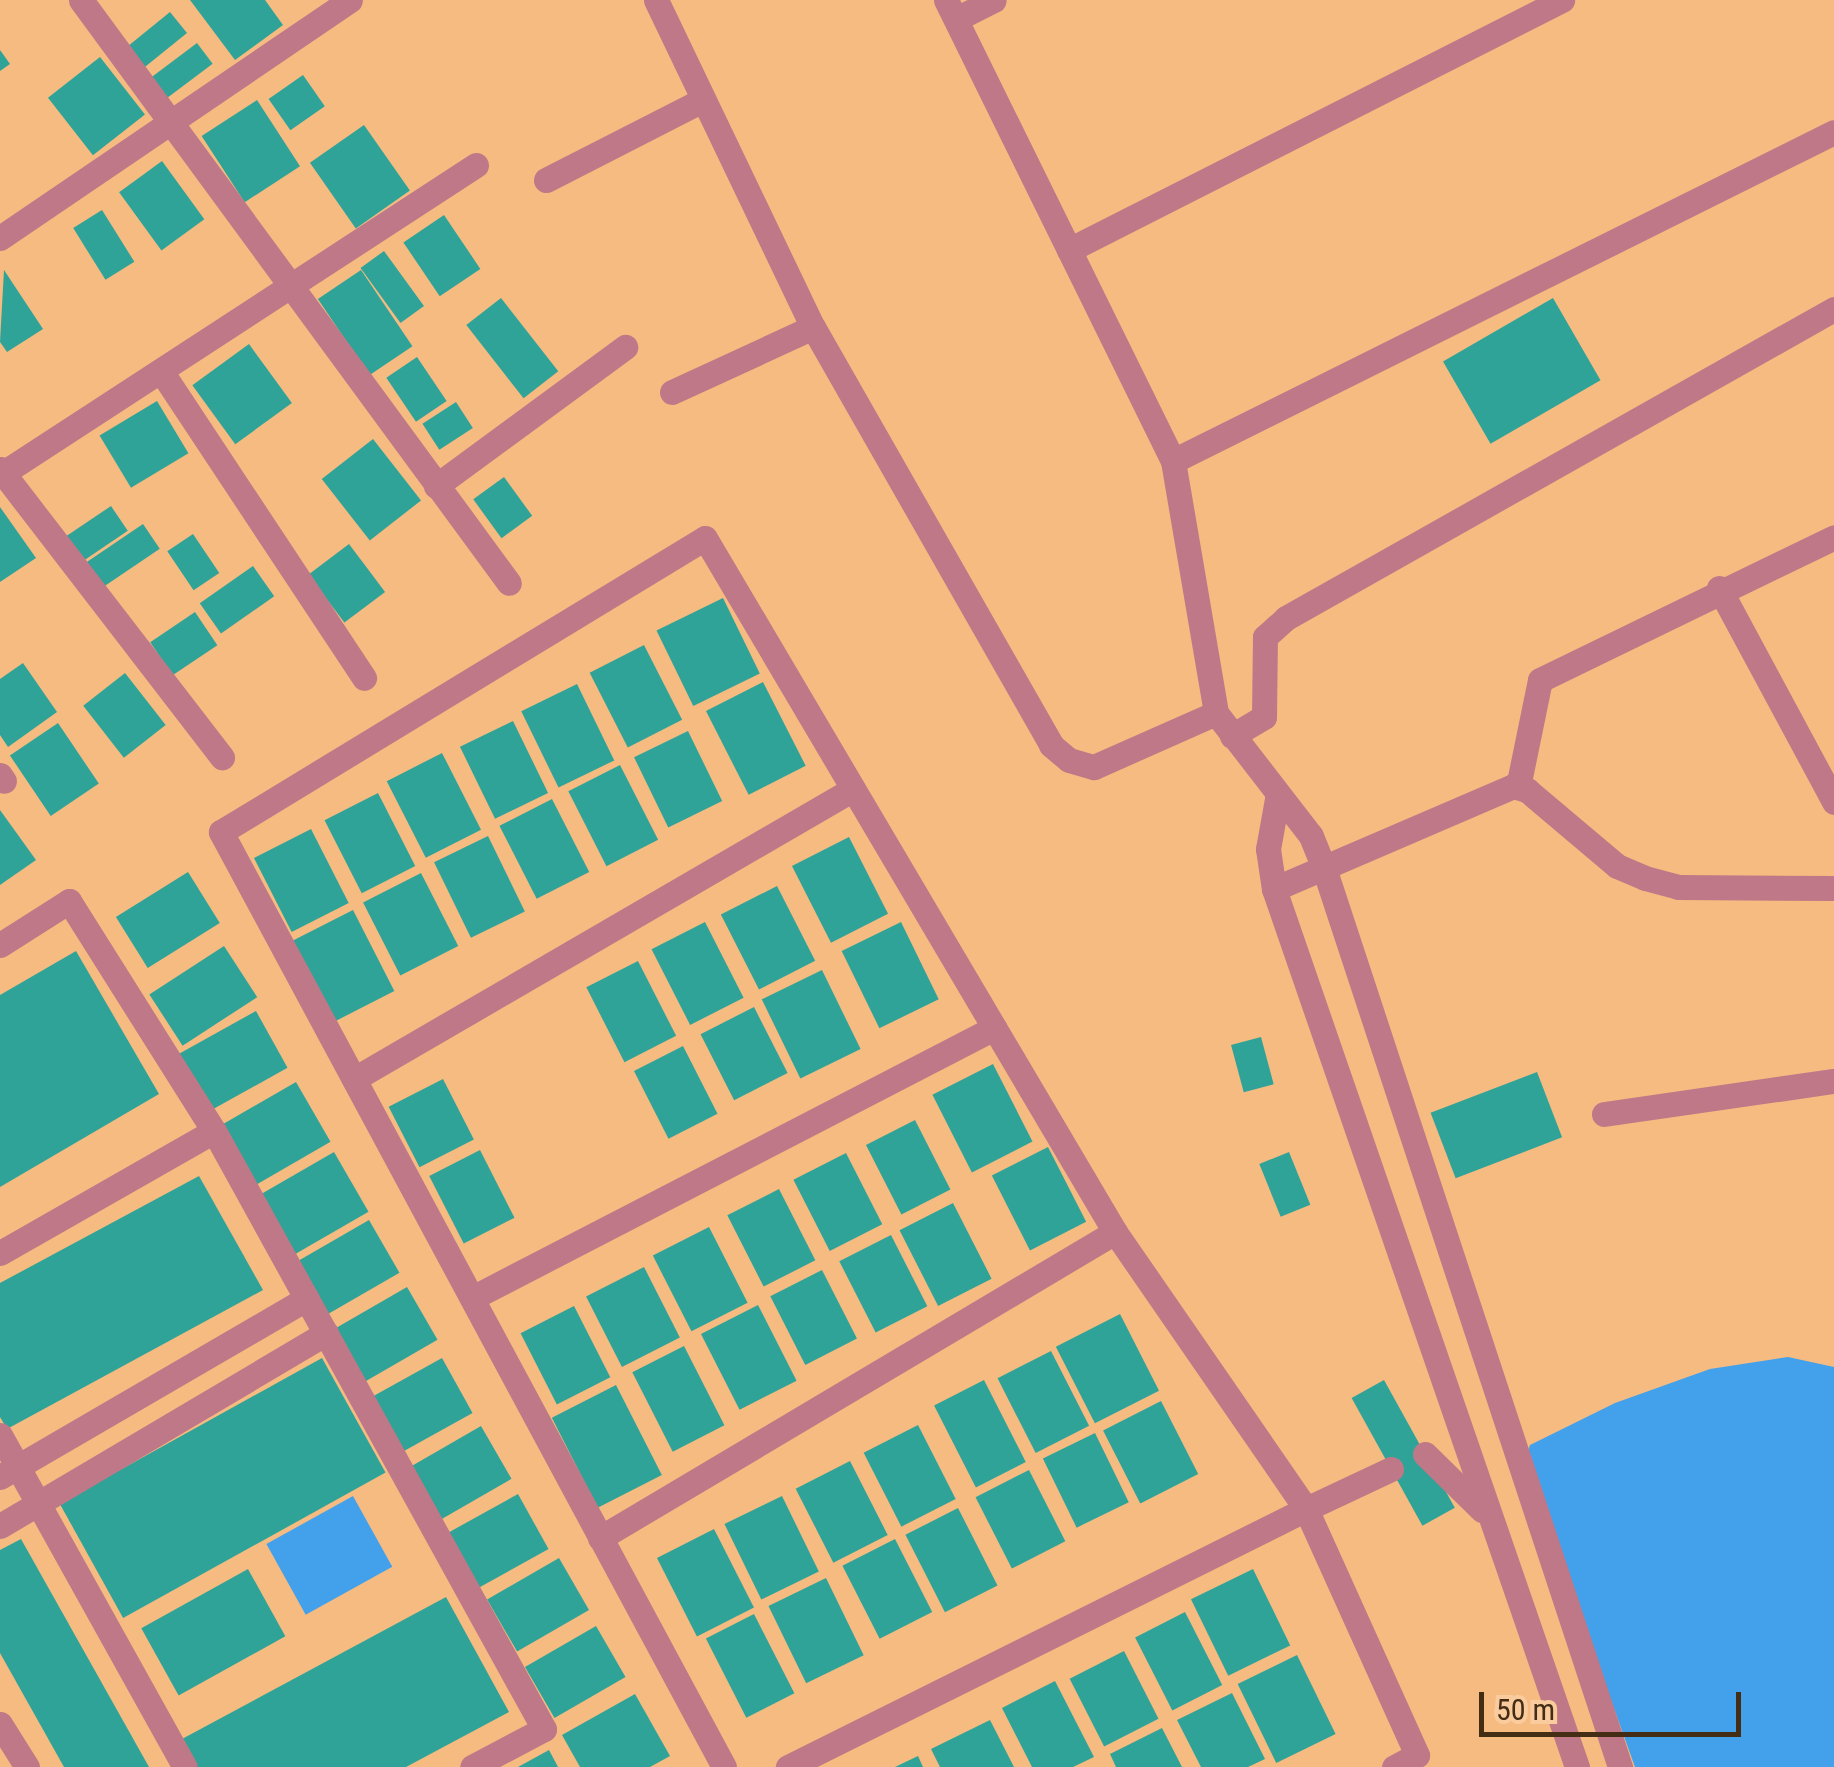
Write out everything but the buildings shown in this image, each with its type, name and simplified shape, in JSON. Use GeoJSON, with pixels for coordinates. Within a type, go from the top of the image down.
{"type":"FeatureCollection","features":[{"type":"Feature","properties":{"kind":"street"},"geometry":{"type":"LineString","coordinates":[[82,0],[288,288],[509,583]]}},
{"type":"Feature","properties":{"kind":"street"},"geometry":{"type":"LineString","coordinates":[[0,238],[350,0]]}},
{"type":"Feature","properties":{"kind":"street"},"geometry":{"type":"LineString","coordinates":[[656,0],[813,327],[1051,745],[1094,767],[1216,713]]}},
{"type":"Feature","properties":{"kind":"street"},"geometry":{"type":"LineString","coordinates":[[994,0],[951,10],[1172,461],[1216,713],[1277,800],[1311,836],[1620,1767]]}},
{"type":"Feature","properties":{"kind":"street"},"geometry":{"type":"LineString","coordinates":[[1069,250],[1562,0]]}},
{"type":"Feature","properties":{"kind":"street"},"geometry":{"type":"LineString","coordinates":[[546,180],[702,100]]}},
{"type":"Feature","properties":{"kind":"street"},"geometry":{"type":"LineString","coordinates":[[1172,461],[1834,132]]}},
{"type":"Feature","properties":{"kind":"street"},"geometry":{"type":"LineString","coordinates":[[222,757],[1,472],[476,165]]}},
{"type":"Feature","properties":{"kind":"street"},"geometry":{"type":"LineString","coordinates":[[1232,736],[1264,717],[1265,637],[1286,618],[1834,309]]}},
{"type":"Feature","properties":{"kind":"street"},"geometry":{"type":"LineString","coordinates":[[672,392],[813,327]]}},
{"type":"Feature","properties":{"kind":"street"},"geometry":{"type":"LineString","coordinates":[[436,486],[624,347]]}},
{"type":"Feature","properties":{"kind":"street"},"geometry":{"type":"LineString","coordinates":[[161,371],[364,678]]}},
{"type":"Feature","properties":{"kind":"street"},"geometry":{"type":"LineString","coordinates":[[724,1767],[221,832],[705,538],[1115,1232],[1306,1509],[1417,1755],[1394,1767]]}},
{"type":"Feature","properties":{"kind":"street"},"geometry":{"type":"LineString","coordinates":[[1518,787],[1540,680],[1719,588],[1834,538]]}},
{"type":"Feature","properties":{"kind":"street"},"geometry":{"type":"LineString","coordinates":[[1719,588],[1834,802]]}},
{"type":"Feature","properties":{"kind":"street"},"geometry":{"type":"LineString","coordinates":[[1274,890],[1322,865],[1518,787]]}},
{"type":"Feature","properties":{"kind":"street"},"geometry":{"type":"LineString","coordinates":[[1518,787],[1618,866],[1645,878],[1678,888],[1834,888]]}},
{"type":"Feature","properties":{"kind":"street"},"geometry":{"type":"LineString","coordinates":[[354,1079],[853,789]]}},
{"type":"Feature","properties":{"kind":"street"},"geometry":{"type":"LineString","coordinates":[[1277,800],[1268,849],[1274,890],[1485,1514],[1576,1767]]}},
{"type":"Feature","properties":{"kind":"street"},"geometry":{"type":"LineString","coordinates":[[0,945],[69,901],[214,1131],[544,1729],[472,1767]]}},
{"type":"Feature","properties":{"kind":"street"},"geometry":{"type":"LineString","coordinates":[[472,1298],[994,1028]]}},
{"type":"Feature","properties":{"kind":"street"},"geometry":{"type":"LineString","coordinates":[[1604,1114],[1834,1082]]}},
{"type":"Feature","properties":{"kind":"street"},"geometry":{"type":"LineString","coordinates":[[0,1253],[214,1131]]}},
{"type":"Feature","properties":{"kind":"street"},"geometry":{"type":"LineString","coordinates":[[600,1538],[1115,1232]]}},
{"type":"Feature","properties":{"kind":"street"},"geometry":{"type":"LineString","coordinates":[[9,1472],[307,1298]]}},
{"type":"Feature","properties":{"kind":"street"},"geometry":{"type":"LineString","coordinates":[[0,1526],[326,1333]]}},
{"type":"Feature","properties":{"kind":"street"},"geometry":{"type":"LineString","coordinates":[[0,1435],[9,1472],[41,1503],[186,1767]]}},
{"type":"Feature","properties":{"kind":"street"},"geometry":{"type":"LineString","coordinates":[[1425,1454],[1485,1514]]}},
{"type":"Feature","properties":{"kind":"street"},"geometry":{"type":"LineString","coordinates":[[788,1767],[1391,1469]]}},
{"type":"Feature","properties":{"kind":"street"},"geometry":{"type":"LineString","coordinates":[[0,1724],[27,1767]]}},
{"type":"Feature","properties":{"kind":"water"},"geometry":{"type":"Polygon","coordinates":[[[1788,1357],[1834,1367],[1834,1767],[1635,1767],[1525,1460],[1530,1445],[1615,1403],[1710,1369],[1788,1357]]]}},
{"type":"Feature","properties":{"kind":"water"},"geometry":{"type":"Polygon","coordinates":[[[353,1496],[392,1567],[306,1615],[266,1544],[353,1496]]]}}]}
